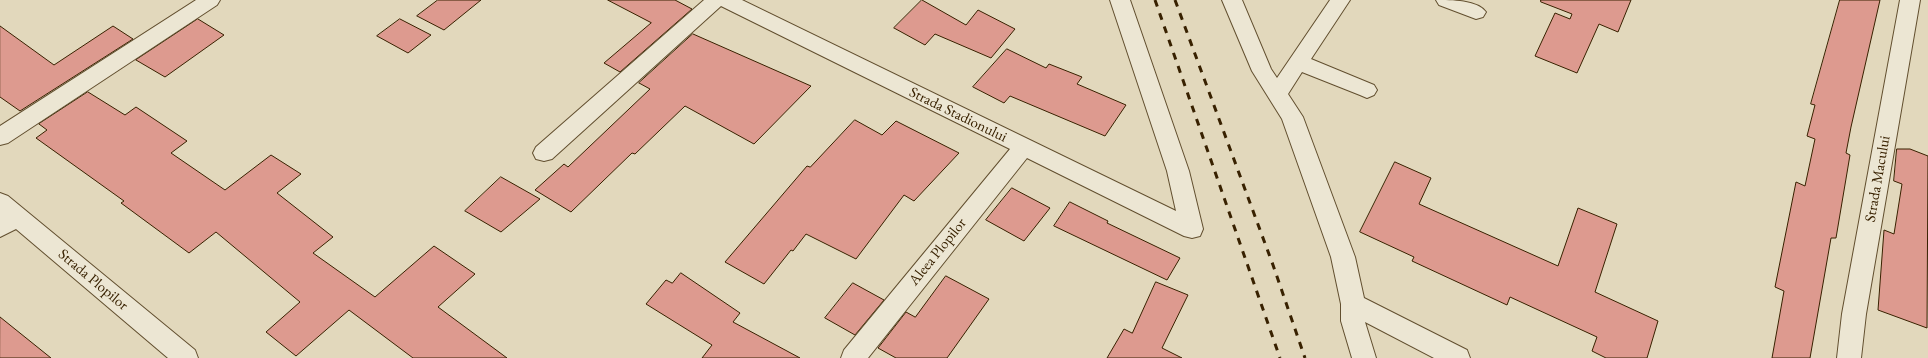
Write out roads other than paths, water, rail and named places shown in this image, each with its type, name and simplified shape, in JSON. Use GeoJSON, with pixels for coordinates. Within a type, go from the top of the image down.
{"type":"FeatureCollection","features":[{"type":"Feature","properties":{"kind":"street"},"geometry":{"type":"LineString","coordinates":[[0,137],[210,0]]}},
{"type":"Feature","properties":{"kind":"street"},"geometry":{"type":"LineString","coordinates":[[544,153],[716,0]]}},
{"type":"Feature","properties":{"kind":"street","name":"Strada Stadionului"},"geometry":{"type":"LineString","coordinates":[[725,0],[1192,229],[1178,172],[1120,0]]}},
{"type":"Feature","properties":{"kind":"street"},"geometry":{"type":"LineString","coordinates":[[1232,0],[1262,71],[1292,117],[1343,257],[1353,312],[1364,358]]}},
{"type":"Feature","properties":{"kind":"street"},"geometry":{"type":"LineString","coordinates":[[1277,94],[1340,0]]}},
{"type":"Feature","properties":{"kind":"street"},"geometry":{"type":"LineString","coordinates":[[1446,0],[1476,12]]}},
{"type":"Feature","properties":{"kind":"street","name":"Strada Macului"},"geometry":{"type":"LineString","coordinates":[[1849,358],[1854,314],[1910,0]]}},
{"type":"Feature","properties":{"kind":"street"},"geometry":{"type":"LineString","coordinates":[[1298,62],[1367,90]]}},
{"type":"Feature","properties":{"kind":"street","name":"Aleea Plopilor"},"geometry":{"type":"LineString","coordinates":[[853,358],[1024,147]]}},
{"type":"Feature","properties":{"kind":"street","name":"Strada Plopilor"},"geometry":{"type":"LineString","coordinates":[[6,215],[186,358]]}},
{"type":"Feature","properties":{"kind":"street"},"geometry":{"type":"LineString","coordinates":[[1353,312],[1458,358]]}},
{"type":"Feature","properties":{"kind":"railway"},"geometry":{"type":"LineString","coordinates":[[1155,0],[1280,358]]}},
{"type":"Feature","properties":{"kind":"railway"},"geometry":{"type":"LineString","coordinates":[[1175,0],[1273,265],[1305,358]]}}]}
